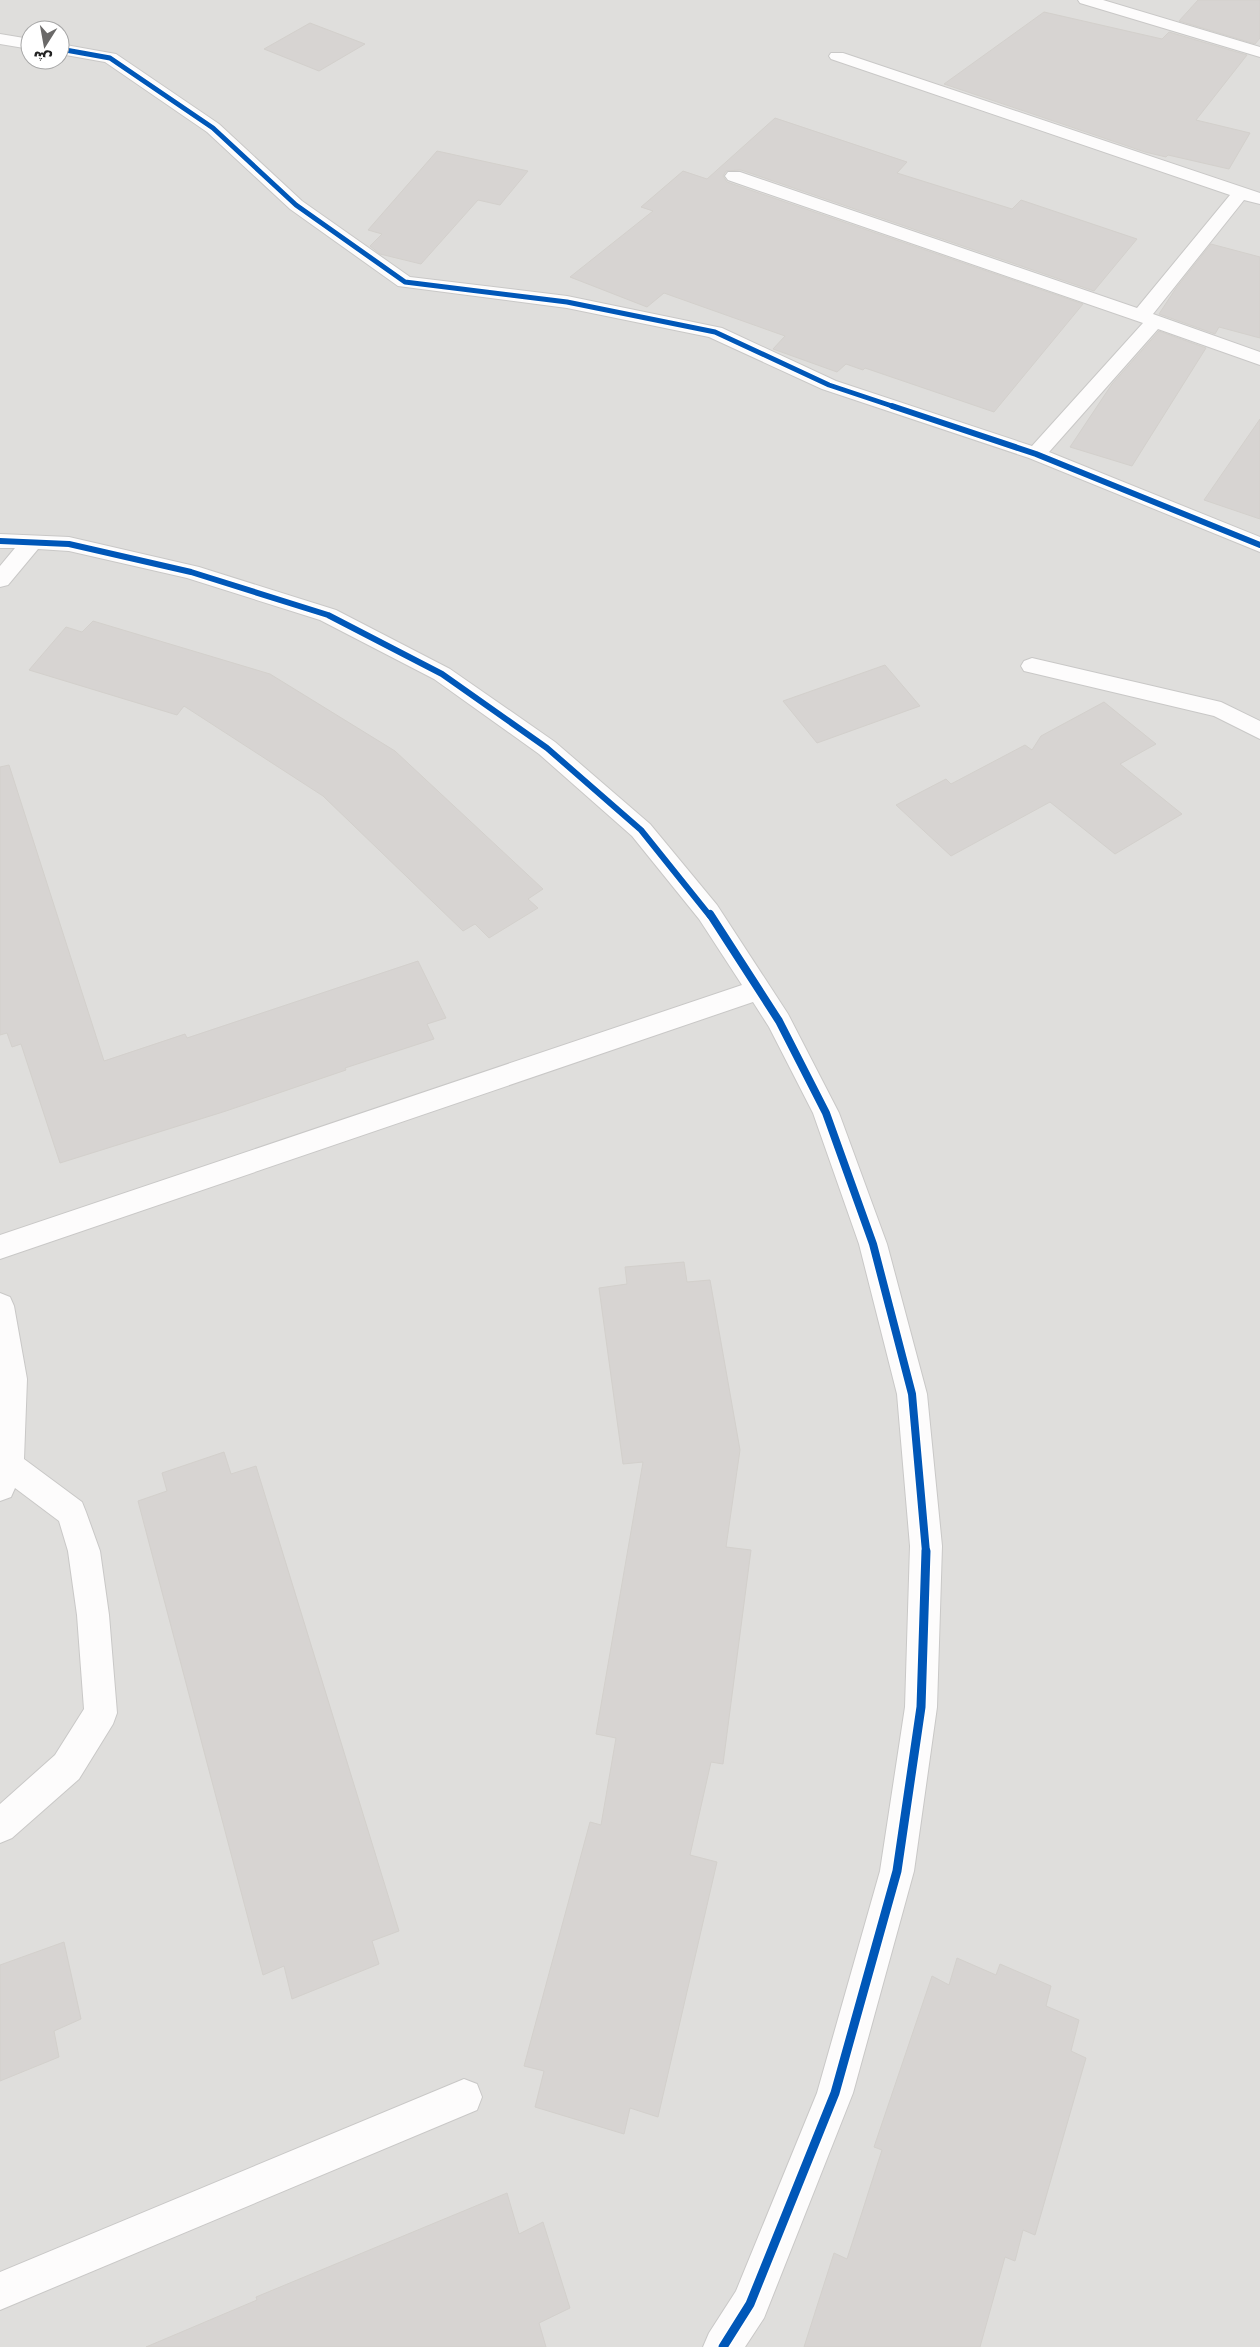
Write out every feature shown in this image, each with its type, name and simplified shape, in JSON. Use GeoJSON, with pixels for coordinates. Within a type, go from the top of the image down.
{"type":"FeatureCollection","features":[{"type":"Feature","properties":{"kind":"street"},"geometry":{"type":"LineString","coordinates":[[1086,0],[1260,52]]}},
{"type":"Feature","properties":{"kind":"street"},"geometry":{"type":"LineString","coordinates":[[0,39],[20,42]]}},
{"type":"Feature","properties":{"kind":"street"},"geometry":{"type":"LineString","coordinates":[[70,51],[110,58],[213,128],[296,205],[405,282],[567,302],[715,332],[829,385],[1036,454],[1260,545]]}},
{"type":"Feature","properties":{"kind":"street"},"geometry":{"type":"LineString","coordinates":[[837,56],[1260,199]]}},
{"type":"Feature","properties":{"kind":"street"},"geometry":{"type":"LineString","coordinates":[[734,176],[1148,318],[1260,359]]}},
{"type":"Feature","properties":{"kind":"street"},"geometry":{"type":"LineString","coordinates":[[1036,454],[1148,318],[1241,192]]}},
{"type":"Feature","properties":{"kind":"street"},"geometry":{"type":"LineString","coordinates":[[0,541],[69,544],[191,572],[328,615],[442,674],[547,748],[641,830],[708,912],[779,1021],[826,1113],[874,1244],[912,1394],[926,1546],[921,1707],[897,1871],[835,2094],[750,2304],[723,2347]]}},
{"type":"Feature","properties":{"kind":"street"},"geometry":{"type":"LineString","coordinates":[[0,580],[32,543]]}},
{"type":"Feature","properties":{"kind":"street"},"geometry":{"type":"LineString","coordinates":[[1032,666],[1221,710],[1260,731]]}},
{"type":"Feature","properties":{"kind":"street"},"geometry":{"type":"LineString","coordinates":[[0,1247],[758,990]]}},
{"type":"Feature","properties":{"kind":"street"},"geometry":{"type":"LineString","coordinates":[[0,1306],[12,1379],[4,1476],[71,1512],[86,1560],[94,1614],[101,1713],[67,1768],[0,1826]]}},
{"type":"Feature","properties":{"kind":"street"},"geometry":{"type":"LineString","coordinates":[[0,2291],[464,2097]]}},
{"type":"Feature","properties":{"kind":"shaded area"},"geometry":{"type":"Polygon","coordinates":[[[0,0],[1260,0],[1260,2347],[0,2347],[0,0]]]}},
{"type":"Feature","properties":{"kind":"building"},"geometry":{"type":"Polygon","coordinates":[[[1198,0],[1260,0],[1260,38],[1255,44],[1179,21],[1198,0]]]}},
{"type":"Feature","properties":{"kind":"building"},"geometry":{"type":"Polygon","coordinates":[[[1044,12],[1162,39],[1169,32],[1247,55],[1196,120],[1250,133],[1229,169],[1168,155],[1166,157],[1145,152],[944,84],[1044,12]]]}},
{"type":"Feature","properties":{"kind":"building"},"geometry":{"type":"Polygon","coordinates":[[[310,23],[365,44],[319,71],[264,49],[310,23]]]}},
{"type":"Feature","properties":{"kind":"building"},"geometry":{"type":"Polygon","coordinates":[[[775,118],[907,162],[897,173],[1012,209],[1021,200],[1137,239],[1094,291],[741,170],[726,171],[723,176],[727,182],[1083,304],[994,412],[865,368],[863,370],[846,364],[837,372],[773,349],[785,336],[664,293],[647,307],[570,277],[653,211],[641,207],[683,171],[707,179],[775,118]]]}},
{"type":"Feature","properties":{"kind":"building"},"geometry":{"type":"Polygon","coordinates":[[[437,151],[528,171],[500,205],[478,200],[421,264],[380,254],[370,246],[382,234],[368,230],[437,151]]]}},
{"type":"Feature","properties":{"kind":"building"},"geometry":{"type":"Polygon","coordinates":[[[1211,244],[1260,257],[1260,338],[1219,327],[1215,334],[1159,314],[1176,288],[1211,244]]]}},
{"type":"Feature","properties":{"kind":"building"},"geometry":{"type":"Polygon","coordinates":[[[1159,331],[1206,348],[1132,466],[1070,447],[1112,384],[1159,331]]]}},
{"type":"Feature","properties":{"kind":"building"},"geometry":{"type":"Polygon","coordinates":[[[1260,419],[1260,519],[1204,500],[1260,419]]]}},
{"type":"Feature","properties":{"kind":"building"},"geometry":{"type":"Polygon","coordinates":[[[93,621],[270,674],[395,751],[543,889],[528,899],[538,908],[489,938],[475,924],[463,931],[323,796],[184,706],[177,715],[29,670],[66,627],[82,632],[93,621]]]}},
{"type":"Feature","properties":{"kind":"building"},"geometry":{"type":"Polygon","coordinates":[[[885,665],[920,706],[817,743],[783,701],[885,665]]]}},
{"type":"Feature","properties":{"kind":"building"},"geometry":{"type":"Polygon","coordinates":[[[1104,702],[1156,744],[1120,764],[1182,814],[1115,854],[1050,802],[951,856],[896,805],[946,779],[951,784],[1025,745],[1032,750],[1041,736],[1104,702]]]}},
{"type":"Feature","properties":{"kind":"building"},"geometry":{"type":"Polygon","coordinates":[[[9,765],[104,1061],[185,1034],[187,1038],[418,961],[446,1018],[427,1024],[434,1039],[345,1068],[346,1070],[226,1111],[60,1163],[21,1044],[12,1047],[7,1033],[0,1035],[0,767],[9,765]]]}},
{"type":"Feature","properties":{"kind":"building"},"geometry":{"type":"Polygon","coordinates":[[[684,1262],[687,1282],[710,1280],[740,1450],[726,1547],[751,1550],[723,1764],[711,1762],[690,1855],[717,1862],[658,2117],[630,2108],[624,2134],[535,2107],[544,2071],[524,2066],[590,1822],[601,1825],[616,1738],[596,1734],[643,1462],[623,1464],[599,1288],[627,1284],[625,1267],[684,1262]]]}},
{"type":"Feature","properties":{"kind":"building"},"geometry":{"type":"Polygon","coordinates":[[[224,1452],[231,1474],[256,1466],[399,1931],[372,1941],[379,1964],[292,1999],[284,1966],[263,1975],[138,1501],[167,1491],[162,1473],[224,1452]]]}},
{"type":"Feature","properties":{"kind":"building"},"geometry":{"type":"Polygon","coordinates":[[[64,1942],[81,2019],[54,2031],[59,2057],[0,2081],[0,1965],[64,1942]]]}},
{"type":"Feature","properties":{"kind":"building"},"geometry":{"type":"Polygon","coordinates":[[[957,1958],[996,1975],[1000,1964],[1051,1986],[1046,2006],[1079,2020],[1071,2051],[1086,2058],[1035,2235],[1023,2230],[1015,2261],[1005,2257],[980,2347],[804,2347],[834,2253],[847,2259],[882,2150],[874,2147],[932,1976],[949,1985],[957,1958]]]}},
{"type":"Feature","properties":{"kind":"building"},"geometry":{"type":"Polygon","coordinates":[[[507,2193],[519,2234],[543,2222],[570,2308],[539,2323],[546,2347],[146,2347],[257,2300],[256,2297],[507,2193]]]}},
{"type":"Feature","properties":{"kind":"cycle path"},"geometry":{"type":"LineString","coordinates":[[70,51],[110,58],[213,128],[296,205],[405,282],[567,302],[715,332],[829,385],[1036,454],[1260,545]]}},
{"type":"Feature","properties":{"kind":"cycle path"},"geometry":{"type":"LineString","coordinates":[[0,541],[69,544],[191,572],[328,615],[442,674],[547,748],[641,830],[708,912],[779,1021],[826,1113],[873,1244],[912,1394],[926,1546],[921,1707],[897,1871],[835,2093],[750,2304],[723,2347]]}}]}
